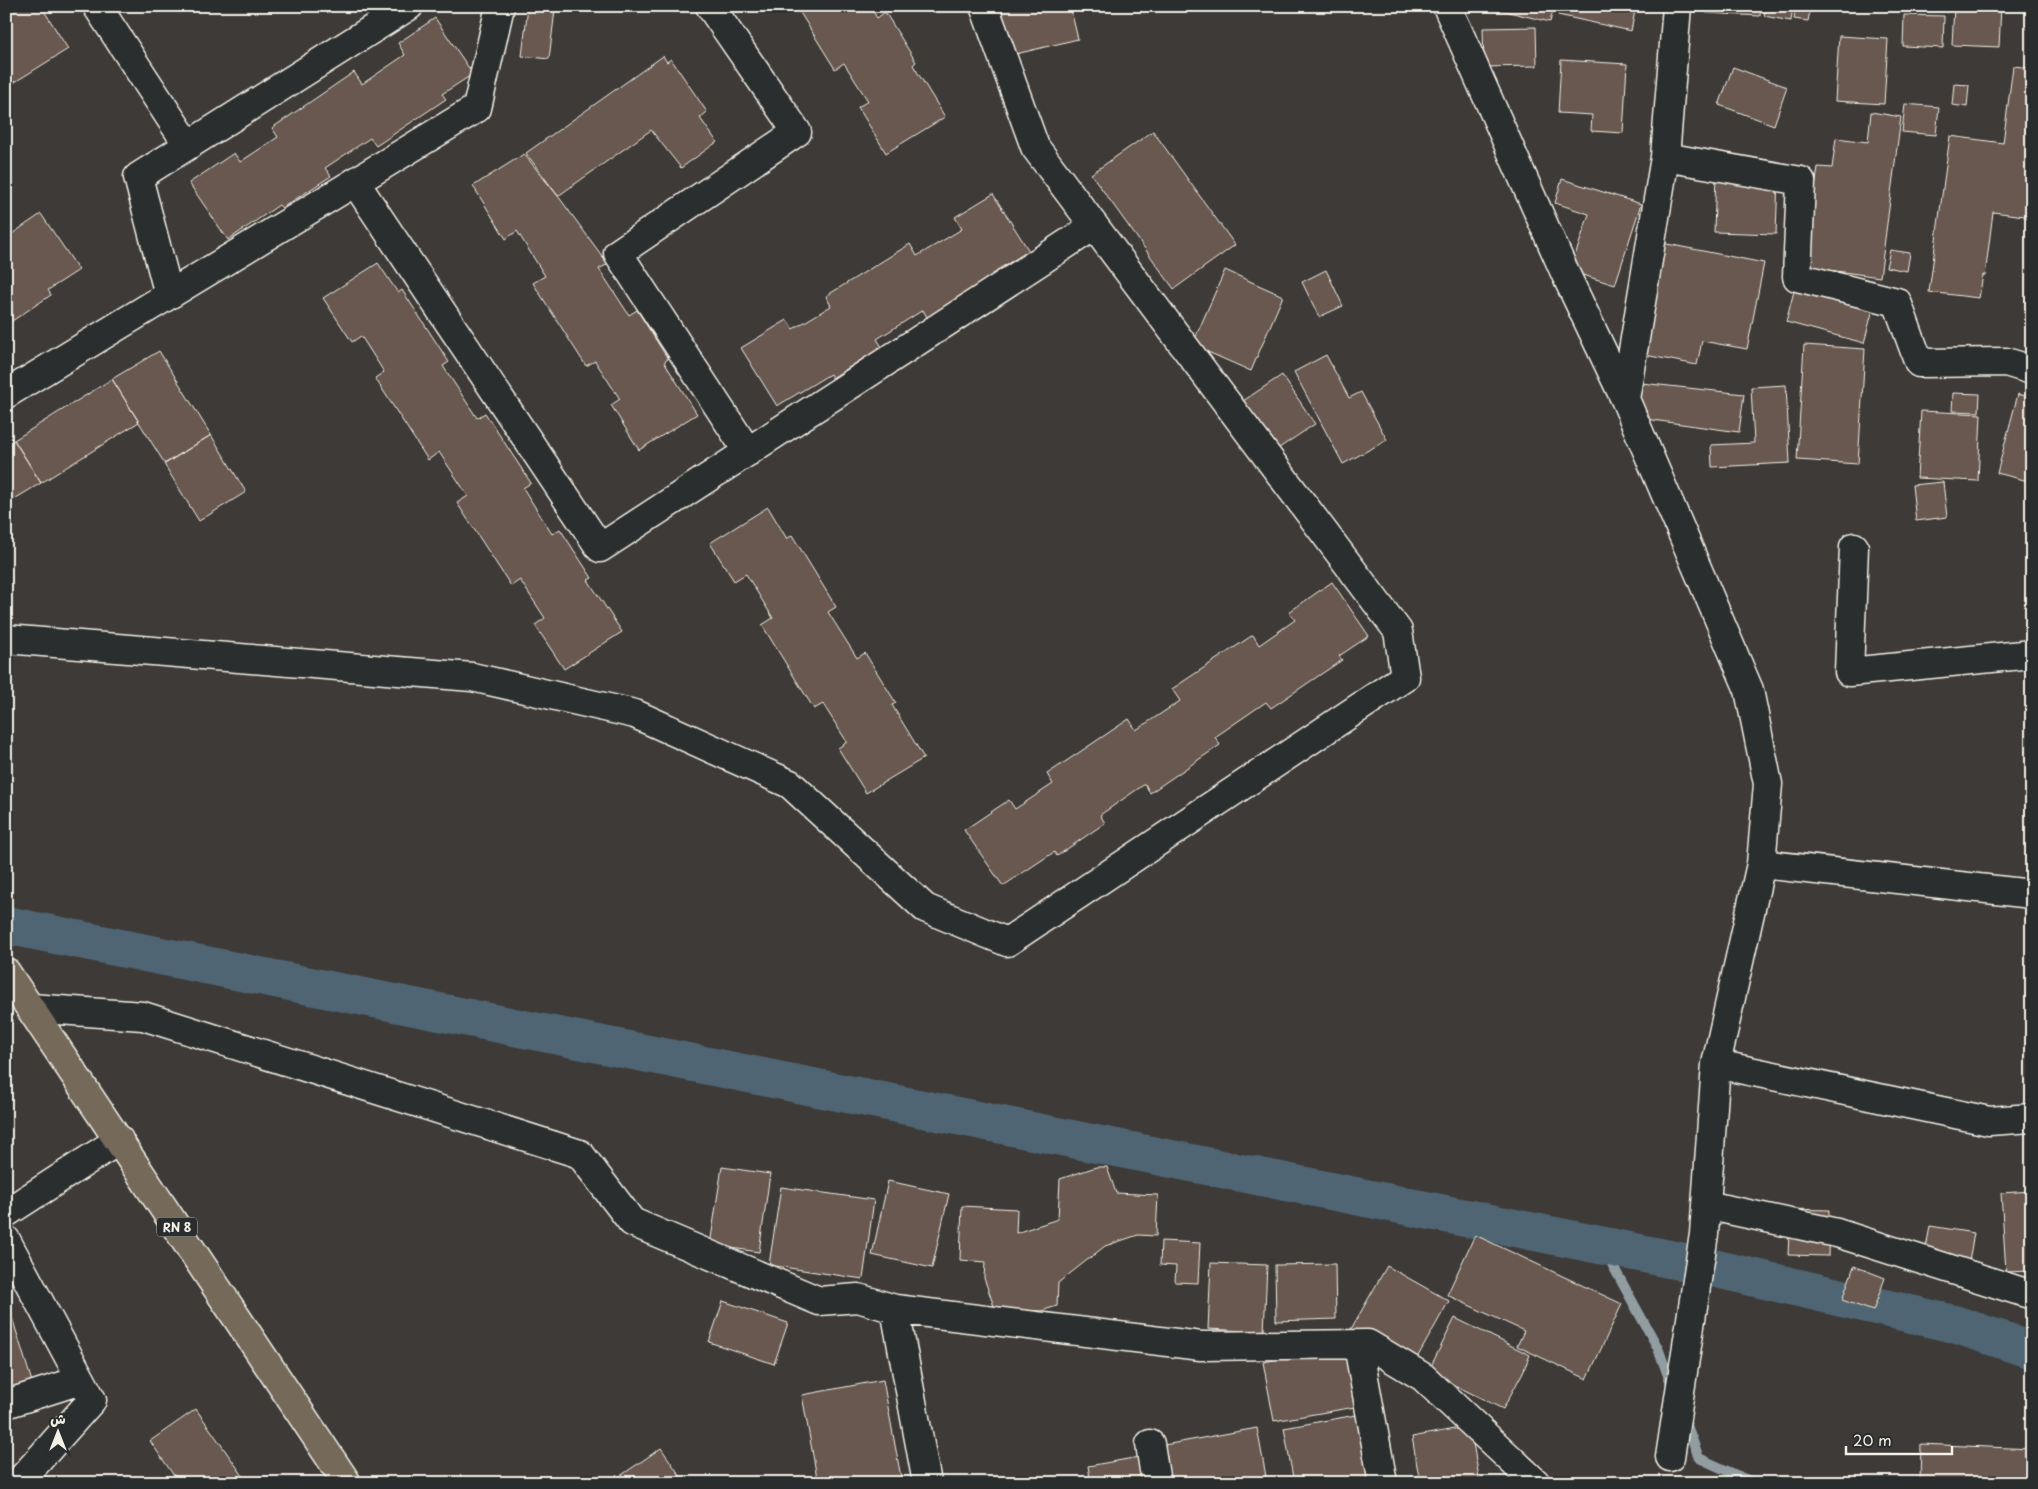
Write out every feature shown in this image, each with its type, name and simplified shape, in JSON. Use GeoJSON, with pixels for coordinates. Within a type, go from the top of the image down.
{"type":"FeatureCollection","features":[{"type":"Feature","properties":{"kind":"main road","name":"RN 8"},"geometry":{"type":"LineString","coordinates":[[6,972],[347,1483]]}},
{"type":"Feature","properties":{"kind":"street"},"geometry":{"type":"LineString","coordinates":[[97,6],[188,145]]}},
{"type":"Feature","properties":{"kind":"street"},"geometry":{"type":"LineString","coordinates":[[169,295],[138,177],[409,6]]}},
{"type":"Feature","properties":{"kind":"street"},"geometry":{"type":"LineString","coordinates":[[6,394],[476,108],[500,6]]}},
{"type":"Feature","properties":{"kind":"street"},"geometry":{"type":"LineString","coordinates":[[710,6],[798,132],[618,253],[748,452]]}},
{"type":"Feature","properties":{"kind":"street"},"geometry":{"type":"LineString","coordinates":[[6,639],[472,677],[635,714],[790,784],[925,908],[1007,942],[1405,677],[1398,631],[1035,147],[984,6]]}},
{"type":"Feature","properties":{"kind":"street"},"geometry":{"type":"LineString","coordinates":[[1447,6],[1566,275],[1625,399],[1749,690],[1768,784],[1761,864],[1716,1064],[1704,1234],[1670,1457]]}},
{"type":"Feature","properties":{"kind":"street"},"geometry":{"type":"LineString","coordinates":[[1625,399],[1665,157],[1677,6]]}},
{"type":"Feature","properties":{"kind":"street"},"geometry":{"type":"LineString","coordinates":[[1665,157],[1801,181],[1797,277],[1897,302],[1918,364],[2006,362],[2032,370]]}},
{"type":"Feature","properties":{"kind":"street"},"geometry":{"type":"LineString","coordinates":[[355,182],[600,548],[1094,226]]}},
{"type":"Feature","properties":{"kind":"street"},"geometry":{"type":"LineString","coordinates":[[1854,547],[1849,672],[2032,654]]}},
{"type":"Feature","properties":{"kind":"street"},"geometry":{"type":"LineString","coordinates":[[1761,864],[2032,894]]}},
{"type":"Feature","properties":{"kind":"street"},"geometry":{"type":"LineString","coordinates":[[31,1008],[143,1016],[580,1154],[632,1222],[819,1301],[858,1298],[895,1309],[1201,1346],[1368,1344],[1423,1376],[1536,1483]]}},
{"type":"Feature","properties":{"kind":"street"},"geometry":{"type":"LineString","coordinates":[[1716,1064],[1989,1121],[2032,1118]]}},
{"type":"Feature","properties":{"kind":"street"},"geometry":{"type":"LineString","coordinates":[[6,1213],[118,1140]]}},
{"type":"Feature","properties":{"kind":"street"},"geometry":{"type":"LineString","coordinates":[[1706,1205],[1837,1233],[2032,1295]]}},
{"type":"Feature","properties":{"kind":"street"},"geometry":{"type":"LineString","coordinates":[[6,1240],[92,1400],[18,1483]]}},
{"type":"Feature","properties":{"kind":"street"},"geometry":{"type":"LineString","coordinates":[[895,1309],[927,1483]]}},
{"type":"Feature","properties":{"kind":"street"},"geometry":{"type":"LineString","coordinates":[[1358,1345],[1383,1483]]}},
{"type":"Feature","properties":{"kind":"street"},"geometry":{"type":"LineString","coordinates":[[6,1404],[82,1380]]}},
{"type":"Feature","properties":{"kind":"street"},"geometry":{"type":"LineString","coordinates":[[1150,1444],[1156,1483]]}},
{"type":"Feature","properties":{"kind":"building"},"geometry":{"type":"Polygon","coordinates":[[[6,6],[41,6],[68,49],[10,85],[6,80],[6,6]]]}},
{"type":"Feature","properties":{"kind":"building"},"geometry":{"type":"Polygon","coordinates":[[[796,6],[870,6],[877,18],[885,12],[916,62],[913,65],[945,117],[886,153],[858,107],[868,101],[844,63],[835,69],[796,6]]]}},
{"type":"Feature","properties":{"kind":"building"},"geometry":{"type":"Polygon","coordinates":[[[1001,6],[1070,6],[1078,39],[1012,55],[1001,6]]]}},
{"type":"Feature","properties":{"kind":"building"},"geometry":{"type":"Polygon","coordinates":[[[1484,6],[1554,6],[1550,22],[1484,6]]]}},
{"type":"Feature","properties":{"kind":"building"},"geometry":{"type":"Polygon","coordinates":[[[1560,6],[1636,6],[1631,31],[1558,15],[1560,6]]]}},
{"type":"Feature","properties":{"kind":"building"},"geometry":{"type":"Polygon","coordinates":[[[1706,6],[1761,6],[1760,16],[1706,13],[1706,6]]]}},
{"type":"Feature","properties":{"kind":"building"},"geometry":{"type":"Polygon","coordinates":[[[1766,6],[1793,6],[1791,21],[1764,16],[1766,6]]]}},
{"type":"Feature","properties":{"kind":"building"},"geometry":{"type":"Polygon","coordinates":[[[1796,6],[1811,6],[1808,21],[1794,19],[1796,6]]]}},
{"type":"Feature","properties":{"kind":"building"},"geometry":{"type":"Polygon","coordinates":[[[1913,6],[1949,6],[1949,9],[1913,8],[1913,6]]]}},
{"type":"Feature","properties":{"kind":"building"},"geometry":{"type":"Polygon","coordinates":[[[1954,6],[2001,6],[1999,47],[1952,45],[1954,6]]]}},
{"type":"Feature","properties":{"kind":"building"},"geometry":{"type":"Polygon","coordinates":[[[528,7],[555,10],[549,59],[522,56],[528,7]]]}},
{"type":"Feature","properties":{"kind":"building"},"geometry":{"type":"Polygon","coordinates":[[[1904,15],[1944,16],[1943,48],[1903,46],[1904,15]]]}},
{"type":"Feature","properties":{"kind":"building"},"geometry":{"type":"Polygon","coordinates":[[[435,18],[473,74],[442,94],[446,99],[376,146],[370,138],[325,168],[331,176],[282,208],[279,205],[228,240],[189,183],[234,153],[240,162],[278,137],[272,128],[354,72],[362,84],[405,55],[398,43],[435,18]]]}},
{"type":"Feature","properties":{"kind":"building"},"geometry":{"type":"Polygon","coordinates":[[[1536,27],[1537,66],[1484,67],[1483,28],[1536,27]]]}},
{"type":"Feature","properties":{"kind":"building"},"geometry":{"type":"Polygon","coordinates":[[[1839,36],[1888,39],[1884,104],[1835,101],[1839,36]]]}},
{"type":"Feature","properties":{"kind":"building"},"geometry":{"type":"Polygon","coordinates":[[[663,56],[667,62],[671,59],[707,112],[700,118],[717,142],[681,168],[651,130],[558,196],[526,153],[663,56]]]}},
{"type":"Feature","properties":{"kind":"building"},"geometry":{"type":"Polygon","coordinates":[[[1561,60],[1627,64],[1623,133],[1591,131],[1592,115],[1558,113],[1561,60]]]}},
{"type":"Feature","properties":{"kind":"building"},"geometry":{"type":"Polygon","coordinates":[[[2013,66],[2032,68],[2032,217],[1993,212],[1985,276],[1983,275],[1979,298],[1929,292],[1950,136],[2003,143],[2013,66]]]}},
{"type":"Feature","properties":{"kind":"building"},"geometry":{"type":"Polygon","coordinates":[[[1733,67],[1787,87],[1774,125],[1719,105],[1733,67]]]}},
{"type":"Feature","properties":{"kind":"building"},"geometry":{"type":"Polygon","coordinates":[[[1954,84],[1969,85],[1967,107],[1952,105],[1954,84]]]}},
{"type":"Feature","properties":{"kind":"building"},"geometry":{"type":"Polygon","coordinates":[[[1905,104],[1939,107],[1936,135],[1902,132],[1905,104]]]}},
{"type":"Feature","properties":{"kind":"building"},"geometry":{"type":"Polygon","coordinates":[[[1871,112],[1901,117],[1880,277],[1799,266],[1813,203],[1818,167],[1832,168],[1836,138],[1868,142],[1871,112]]]}},
{"type":"Feature","properties":{"kind":"building"},"geometry":{"type":"Polygon","coordinates":[[[1153,131],[1235,245],[1174,289],[1091,174],[1153,131]]]}},
{"type":"Feature","properties":{"kind":"building"},"geometry":{"type":"Polygon","coordinates":[[[524,154],[558,196],[608,264],[599,269],[629,315],[637,310],[668,359],[664,362],[697,414],[639,450],[611,405],[620,399],[595,361],[586,366],[533,283],[545,276],[517,231],[506,239],[473,186],[524,154]]]}},
{"type":"Feature","properties":{"kind":"building"},"geometry":{"type":"Polygon","coordinates":[[[1716,175],[1778,178],[1776,234],[1714,232],[1716,175]]]}},
{"type":"Feature","properties":{"kind":"building"},"geometry":{"type":"Polygon","coordinates":[[[1562,179],[1641,204],[1615,285],[1570,271],[1589,214],[1555,203],[1562,179]]]}},
{"type":"Feature","properties":{"kind":"building"},"geometry":{"type":"Polygon","coordinates":[[[993,194],[1029,251],[997,270],[1000,274],[928,319],[923,310],[877,339],[882,347],[832,378],[830,374],[777,406],[741,348],[787,320],[793,329],[831,306],[826,296],[910,244],[917,256],[962,229],[955,217],[993,194]]]}},
{"type":"Feature","properties":{"kind":"building"},"geometry":{"type":"Polygon","coordinates":[[[41,214],[79,270],[48,290],[51,295],[6,325],[6,254],[11,251],[6,244],[6,238],[41,214]]]}},
{"type":"Feature","properties":{"kind":"building"},"geometry":{"type":"Polygon","coordinates":[[[1662,243],[1764,263],[1747,349],[1702,341],[1697,365],[1640,354],[1662,243]]]}},
{"type":"Feature","properties":{"kind":"building"},"geometry":{"type":"Polygon","coordinates":[[[1890,250],[1910,253],[1907,271],[1886,267],[1890,250]]]}},
{"type":"Feature","properties":{"kind":"building"},"geometry":{"type":"Polygon","coordinates":[[[378,263],[398,293],[402,290],[449,362],[443,366],[477,418],[485,413],[531,483],[523,488],[552,534],[560,529],[592,578],[588,580],[622,632],[564,669],[535,625],[545,618],[520,580],[511,586],[457,503],[468,496],[439,452],[428,460],[375,378],[384,372],[361,336],[352,342],[323,298],[378,263]]]}},
{"type":"Feature","properties":{"kind":"building"},"geometry":{"type":"Polygon","coordinates":[[[1225,270],[1283,296],[1251,371],[1192,345],[1225,270]]]}},
{"type":"Feature","properties":{"kind":"building"},"geometry":{"type":"Polygon","coordinates":[[[1326,270],[1343,306],[1319,317],[1302,282],[1326,270]]]}},
{"type":"Feature","properties":{"kind":"building"},"geometry":{"type":"Polygon","coordinates":[[[1795,287],[1873,309],[1864,343],[1786,322],[1795,287]]]}},
{"type":"Feature","properties":{"kind":"building"},"geometry":{"type":"Polygon","coordinates":[[[1804,345],[1865,349],[1858,464],[1797,460],[1804,345]]]}},
{"type":"Feature","properties":{"kind":"building"},"geometry":{"type":"Polygon","coordinates":[[[159,351],[211,435],[165,464],[112,379],[159,351]]]}},
{"type":"Feature","properties":{"kind":"building"},"geometry":{"type":"Polygon","coordinates":[[[1326,355],[1349,398],[1361,392],[1387,440],[1343,464],[1294,372],[1326,355]]]}},
{"type":"Feature","properties":{"kind":"building"},"geometry":{"type":"Polygon","coordinates":[[[1282,375],[1315,424],[1270,454],[1237,405],[1282,375]]]}},
{"type":"Feature","properties":{"kind":"building"},"geometry":{"type":"Polygon","coordinates":[[[112,379],[139,422],[41,483],[14,440],[112,379]]]}},
{"type":"Feature","properties":{"kind":"building"},"geometry":{"type":"Polygon","coordinates":[[[1641,383],[1744,394],[1739,432],[1638,418],[1641,383]]]}},
{"type":"Feature","properties":{"kind":"building"},"geometry":{"type":"Polygon","coordinates":[[[1786,385],[1790,463],[1712,467],[1711,445],[1754,443],[1751,387],[1786,385]]]}},
{"type":"Feature","properties":{"kind":"building"},"geometry":{"type":"Polygon","coordinates":[[[1953,393],[1980,394],[1979,412],[1952,411],[1953,393]]]}},
{"type":"Feature","properties":{"kind":"building"},"geometry":{"type":"Polygon","coordinates":[[[2018,394],[2032,398],[2032,482],[1997,473],[2018,394]]]}},
{"type":"Feature","properties":{"kind":"building"},"geometry":{"type":"Polygon","coordinates":[[[1921,411],[1981,414],[1978,481],[1917,478],[1921,411]]]}},
{"type":"Feature","properties":{"kind":"building"},"geometry":{"type":"Polygon","coordinates":[[[211,435],[246,492],[199,521],[164,464],[211,435]]]}},
{"type":"Feature","properties":{"kind":"building"},"geometry":{"type":"Polygon","coordinates":[[[14,440],[41,483],[6,504],[6,444],[14,440]]]}},
{"type":"Feature","properties":{"kind":"building"},"geometry":{"type":"Polygon","coordinates":[[[1943,482],[1947,517],[1916,521],[1912,485],[1943,482]]]}},
{"type":"Feature","properties":{"kind":"building"},"geometry":{"type":"Polygon","coordinates":[[[768,507],[787,539],[792,535],[836,607],[828,612],[857,658],[865,653],[896,703],[892,705],[924,758],[866,793],[838,748],[847,742],[823,704],[814,709],[762,625],[773,618],[746,574],[734,581],[710,543],[768,507]]]}},
{"type":"Feature","properties":{"kind":"building"},"geometry":{"type":"Polygon","coordinates":[[[1332,582],[1369,636],[1339,656],[1342,660],[1271,708],[1266,702],[1215,737],[1220,745],[1150,793],[1145,784],[1100,815],[1105,823],[1057,856],[1054,852],[1003,886],[964,830],[1009,800],[1015,809],[1053,784],[1047,774],[1129,719],[1136,730],[1180,701],[1172,689],[1253,635],[1259,645],[1295,620],[1289,612],[1332,582]]]}},
{"type":"Feature","properties":{"kind":"building"},"geometry":{"type":"Polygon","coordinates":[[[722,1167],[770,1174],[759,1252],[710,1245],[722,1167]]]}},
{"type":"Feature","properties":{"kind":"building"},"geometry":{"type":"Polygon","coordinates":[[[1096,1167],[1107,1167],[1116,1193],[1158,1195],[1156,1236],[1138,1235],[1105,1246],[1058,1283],[1057,1306],[1041,1311],[995,1309],[984,1278],[985,1262],[960,1260],[962,1206],[1017,1209],[1016,1233],[1058,1219],[1060,1179],[1096,1167]]]}},
{"type":"Feature","properties":{"kind":"building"},"geometry":{"type":"Polygon","coordinates":[[[888,1181],[949,1194],[932,1268],[872,1255],[888,1181]]]}},
{"type":"Feature","properties":{"kind":"building"},"geometry":{"type":"Polygon","coordinates":[[[781,1187],[874,1200],[863,1279],[769,1265],[781,1187]]]}},
{"type":"Feature","properties":{"kind":"building"},"geometry":{"type":"Polygon","coordinates":[[[2032,1191],[2032,1271],[2006,1272],[2001,1193],[2032,1191]]]}},
{"type":"Feature","properties":{"kind":"building"},"geometry":{"type":"Polygon","coordinates":[[[1790,1209],[1829,1210],[1828,1256],[1788,1255],[1790,1209]]]}},
{"type":"Feature","properties":{"kind":"building"},"geometry":{"type":"Polygon","coordinates":[[[1930,1226],[1974,1233],[1967,1273],[1923,1265],[1930,1226]]]}},
{"type":"Feature","properties":{"kind":"building"},"geometry":{"type":"Polygon","coordinates":[[[1475,1235],[1622,1304],[1587,1379],[1517,1346],[1524,1331],[1447,1295],[1475,1235]]]}},
{"type":"Feature","properties":{"kind":"building"},"geometry":{"type":"Polygon","coordinates":[[[1161,1241],[1200,1243],[1198,1283],[1175,1282],[1176,1266],[1160,1265],[1161,1241]]]}},
{"type":"Feature","properties":{"kind":"building"},"geometry":{"type":"Polygon","coordinates":[[[1211,1263],[1267,1265],[1264,1332],[1208,1329],[1211,1263]]]}},
{"type":"Feature","properties":{"kind":"building"},"geometry":{"type":"Polygon","coordinates":[[[1335,1264],[1336,1319],[1276,1321],[1275,1265],[1335,1264]]]}},
{"type":"Feature","properties":{"kind":"building"},"geometry":{"type":"Polygon","coordinates":[[[1387,1266],[1449,1301],[1413,1365],[1351,1329],[1387,1266]]]}},
{"type":"Feature","properties":{"kind":"building"},"geometry":{"type":"Polygon","coordinates":[[[1854,1266],[1885,1278],[1873,1311],[1842,1300],[1854,1266]]]}},
{"type":"Feature","properties":{"kind":"building"},"geometry":{"type":"Polygon","coordinates":[[[6,1298],[32,1382],[6,1390],[6,1298]]]}},
{"type":"Feature","properties":{"kind":"building"},"geometry":{"type":"Polygon","coordinates":[[[723,1301],[788,1323],[774,1364],[709,1342],[723,1301]]]}},
{"type":"Feature","properties":{"kind":"building"},"geometry":{"type":"Polygon","coordinates":[[[1455,1318],[1530,1355],[1503,1409],[1428,1372],[1455,1318]]]}},
{"type":"Feature","properties":{"kind":"building"},"geometry":{"type":"Polygon","coordinates":[[[1344,1348],[1355,1407],[1274,1421],[1263,1362],[1344,1348]]]}},
{"type":"Feature","properties":{"kind":"building"},"geometry":{"type":"Polygon","coordinates":[[[883,1380],[902,1483],[818,1483],[802,1395],[883,1380]]]}},
{"type":"Feature","properties":{"kind":"building"},"geometry":{"type":"Polygon","coordinates":[[[196,1409],[248,1483],[179,1483],[150,1441],[196,1409]]]}},
{"type":"Feature","properties":{"kind":"building"},"geometry":{"type":"Polygon","coordinates":[[[1356,1415],[1368,1478],[1342,1483],[1294,1483],[1284,1428],[1356,1415]]]}},
{"type":"Feature","properties":{"kind":"building"},"geometry":{"type":"Polygon","coordinates":[[[1470,1426],[1480,1483],[1420,1483],[1412,1437],[1470,1426]]]}},
{"type":"Feature","properties":{"kind":"building"},"geometry":{"type":"Polygon","coordinates":[[[1257,1428],[1267,1482],[1166,1483],[1159,1446],[1257,1428]]]}},
{"type":"Feature","properties":{"kind":"building"},"geometry":{"type":"Polygon","coordinates":[[[1921,1444],[2032,1449],[2032,1483],[1920,1483],[1921,1444]]]}},
{"type":"Feature","properties":{"kind":"building"},"geometry":{"type":"Polygon","coordinates":[[[661,1448],[685,1483],[610,1483],[661,1448]]]}},
{"type":"Feature","properties":{"kind":"building"},"geometry":{"type":"Polygon","coordinates":[[[1145,1456],[1150,1483],[1091,1483],[1088,1466],[1145,1456]]]}},
{"type":"Feature","properties":{"kind":"waterway"},"geometry":{"type":"LineString","coordinates":[[6,925],[1704,1266],[1954,1324],[2032,1350]]}},
{"type":"Feature","properties":{"kind":"waterway"},"geometry":{"type":"LineString","coordinates":[[1602,1246],[1658,1348],[1673,1389]]}},
{"type":"Feature","properties":{"kind":"waterway"},"geometry":{"type":"LineString","coordinates":[[1684,1417],[1699,1458],[1754,1483]]}}]}
